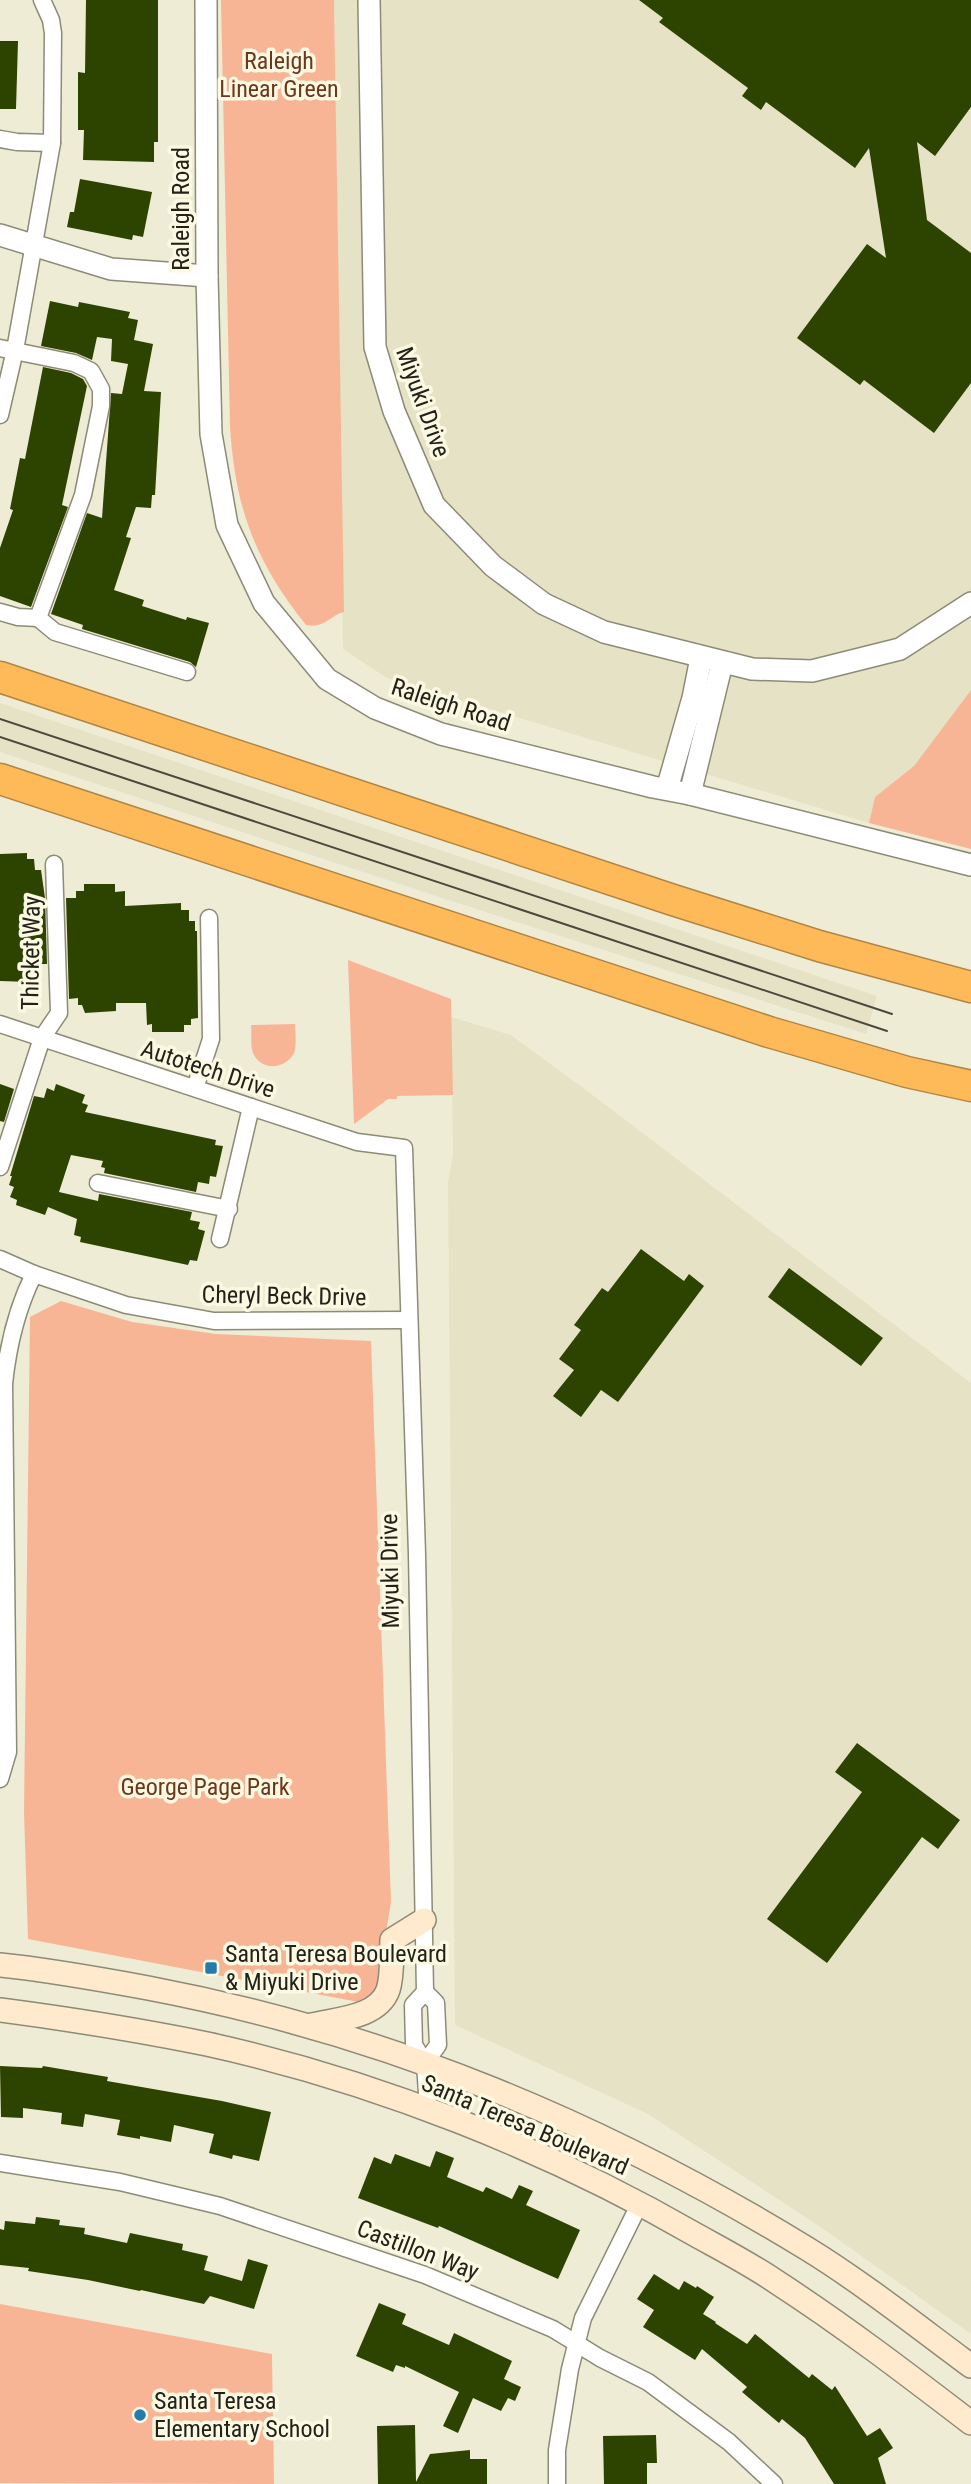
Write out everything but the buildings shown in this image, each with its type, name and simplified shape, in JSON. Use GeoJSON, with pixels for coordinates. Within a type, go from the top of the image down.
{"type":"FeatureCollection","features":[{"type":"Feature","properties":{"kind":"highway"},"geometry":{"type":"LineString","coordinates":[[0,677],[673,900],[819,946],[971,987]]}},
{"type":"Feature","properties":{"kind":"highway"},"geometry":{"type":"LineString","coordinates":[[0,779],[769,1032],[907,1072],[971,1086]]}},
{"type":"Feature","properties":{"kind":"main road"},"geometry":{"type":"LineString","coordinates":[[310,2025],[367,2012],[379,2004],[388,1989],[392,1940],[424,1920]]}},
{"type":"Feature","properties":{"kind":"main road","name":"Santa Teresa Boulevard"},"geometry":{"type":"LineString","coordinates":[[0,1965],[76,1975],[202,1998],[310,2025],[425,2063],[518,2098],[603,2136],[698,2184],[808,2249],[875,2294],[971,2366]]}},
{"type":"Feature","properties":{"kind":"main road","name":"Santa Teresa Boulevard"},"geometry":{"type":"LineString","coordinates":[[0,2010],[91,2022],[208,2045],[284,2064],[428,2109],[536,2153],[640,2203],[774,2279],[896,2365],[971,2423]]}},
{"type":"Feature","properties":{"kind":"street"},"geometry":{"type":"LineString","coordinates":[[0,415],[8,349],[35,247],[52,144],[53,33],[51,20],[42,0]]}},
{"type":"Feature","properties":{"kind":"street","name":"Raleigh Road"},"geometry":{"type":"LineString","coordinates":[[206,0],[207,276],[211,434],[227,525],[264,603],[327,679],[374,708],[441,734],[971,865]]}},
{"type":"Feature","properties":{"kind":"street","name":"Miyuki Drive"},"geometry":{"type":"LineString","coordinates":[[369,0],[375,347],[394,411],[434,505],[493,565],[544,604],[604,632],[752,669],[811,671],[900,649],[971,603]]}},
{"type":"Feature","properties":{"kind":"street"},"geometry":{"type":"LineString","coordinates":[[0,139],[52,144]]}},
{"type":"Feature","properties":{"kind":"street"},"geometry":{"type":"LineString","coordinates":[[0,235],[111,269],[207,276]]}},
{"type":"Feature","properties":{"kind":"street"},"geometry":{"type":"LineString","coordinates":[[8,349],[74,363],[91,371],[102,396],[83,495],[38,618]]}},
{"type":"Feature","properties":{"kind":"street"},"geometry":{"type":"LineString","coordinates":[[0,612],[18,617],[38,618],[55,632],[187,672]]}},
{"type":"Feature","properties":{"kind":"street"},"geometry":{"type":"LineString","coordinates":[[667,789],[693,698],[711,660]]}},
{"type":"Feature","properties":{"kind":"street"},"geometry":{"type":"LineString","coordinates":[[690,794],[711,660]]}},
{"type":"Feature","properties":{"kind":"street","name":"Thicket Way"},"geometry":{"type":"LineString","coordinates":[[0,1167],[43,1038],[59,1013],[54,864]]}},
{"type":"Feature","properties":{"kind":"street"},"geometry":{"type":"LineString","coordinates":[[195,1088],[211,1039],[209,918]]}},
{"type":"Feature","properties":{"kind":"street","name":"Autotech Drive"},"geometry":{"type":"LineString","coordinates":[[0,1024],[357,1142],[404,1148]]}},
{"type":"Feature","properties":{"kind":"street"},"geometry":{"type":"LineString","coordinates":[[220,1238],[251,1107]]}},
{"type":"Feature","properties":{"kind":"street","name":"Miyuki Drive"},"geometry":{"type":"LineString","coordinates":[[404,1148],[417,1554],[425,1992],[436,2003],[438,2045],[425,2063]]}},
{"type":"Feature","properties":{"kind":"street"},"geometry":{"type":"LineString","coordinates":[[98,1183],[229,1209]]}},
{"type":"Feature","properties":{"kind":"street","name":"Cheryl Beck Drive"},"geometry":{"type":"LineString","coordinates":[[0,1259],[34,1274],[126,1305],[214,1321],[408,1320]]}},
{"type":"Feature","properties":{"kind":"street"},"geometry":{"type":"LineString","coordinates":[[0,1779],[8,1752],[4,1384],[9,1341],[23,1295],[34,1274]]}},
{"type":"Feature","properties":{"kind":"street","name":"Miyuki Drive"},"geometry":{"type":"LineString","coordinates":[[425,1992],[412,2005],[412,2023],[414,2045],[425,2063],[428,2109]]}},
{"type":"Feature","properties":{"kind":"street","name":"Castillon Way"},"geometry":{"type":"LineString","coordinates":[[0,2163],[120,2182],[220,2206],[425,2275],[553,2329],[600,2358],[648,2382],[729,2442],[774,2484]]}},
{"type":"Feature","properties":{"kind":"street"},"geometry":{"type":"LineString","coordinates":[[557,2484],[556,2450],[583,2318],[640,2203]]}},
{"type":"Feature","properties":{"kind":"shaded area"},"geometry":{"type":"Polygon","coordinates":[[[334,0],[971,0],[971,690],[914,766],[875,797],[869,823],[387,678],[343,649],[334,0]]]}},
{"type":"Feature","properties":{"kind":"shaded area"},"geometry":{"type":"Polygon","coordinates":[[[0,703],[877,996],[866,1034],[0,752],[0,703]]]}},
{"type":"Feature","properties":{"kind":"shaded area"},"geometry":{"type":"Polygon","coordinates":[[[451,1017],[511,1035],[971,1383],[971,2334],[822,2228],[648,2114],[455,2025],[448,1183],[453,1154],[451,1017]]]}},
{"type":"Feature","properties":{"kind":"green space","name":"Raleigh Linear Green"},"geometry":{"type":"Polygon","coordinates":[[[221,0],[334,0],[344,612],[322,624],[312,626],[306,625],[288,601],[261,556],[243,508],[237,483],[230,426],[221,0]]]}},
{"type":"Feature","properties":{"kind":"green space"},"geometry":{"type":"Polygon","coordinates":[[[971,690],[971,849],[869,823],[875,797],[914,766],[971,690]]]}},
{"type":"Feature","properties":{"kind":"green space"},"geometry":{"type":"Polygon","coordinates":[[[348,960],[451,999],[453,1095],[397,1096],[397,1099],[388,1099],[354,1124],[348,960]]]}},
{"type":"Feature","properties":{"kind":"green space"},"geometry":{"type":"Polygon","coordinates":[[[295,1024],[294,1053],[290,1058],[274,1066],[267,1066],[257,1059],[252,1050],[251,1025],[295,1024]]]}},
{"type":"Feature","properties":{"kind":"green space","name":"George Page Park"},"geometry":{"type":"Polygon","coordinates":[[[61,1301],[132,1322],[216,1334],[371,1341],[391,1902],[374,2005],[28,1939],[24,1812],[30,1317],[61,1301]]]}},
{"type":"Feature","properties":{"kind":"green space","name":"Santa Teresa Elementary School"},"geometry":{"type":"Polygon","coordinates":[[[0,2304],[272,2354],[274,2484],[0,2483],[0,2304]]]}},
{"type":"Feature","properties":{"kind":"tram line"},"geometry":{"type":"LineString","coordinates":[[0,719],[892,1014]]}},
{"type":"Feature","properties":{"kind":"tram line"},"geometry":{"type":"LineString","coordinates":[[0,737],[887,1031]]}},
{"type":"Feature","properties":{"kind":"place","name":"Santa Teresa Boulevard & Miyuki Drive"},"geometry":{"type":"Point","coordinates":[211,1968]}},
{"type":"Feature","properties":{"kind":"place","name":"Santa Teresa Elementary School"},"geometry":{"type":"Point","coordinates":[140,2415]}}]}
